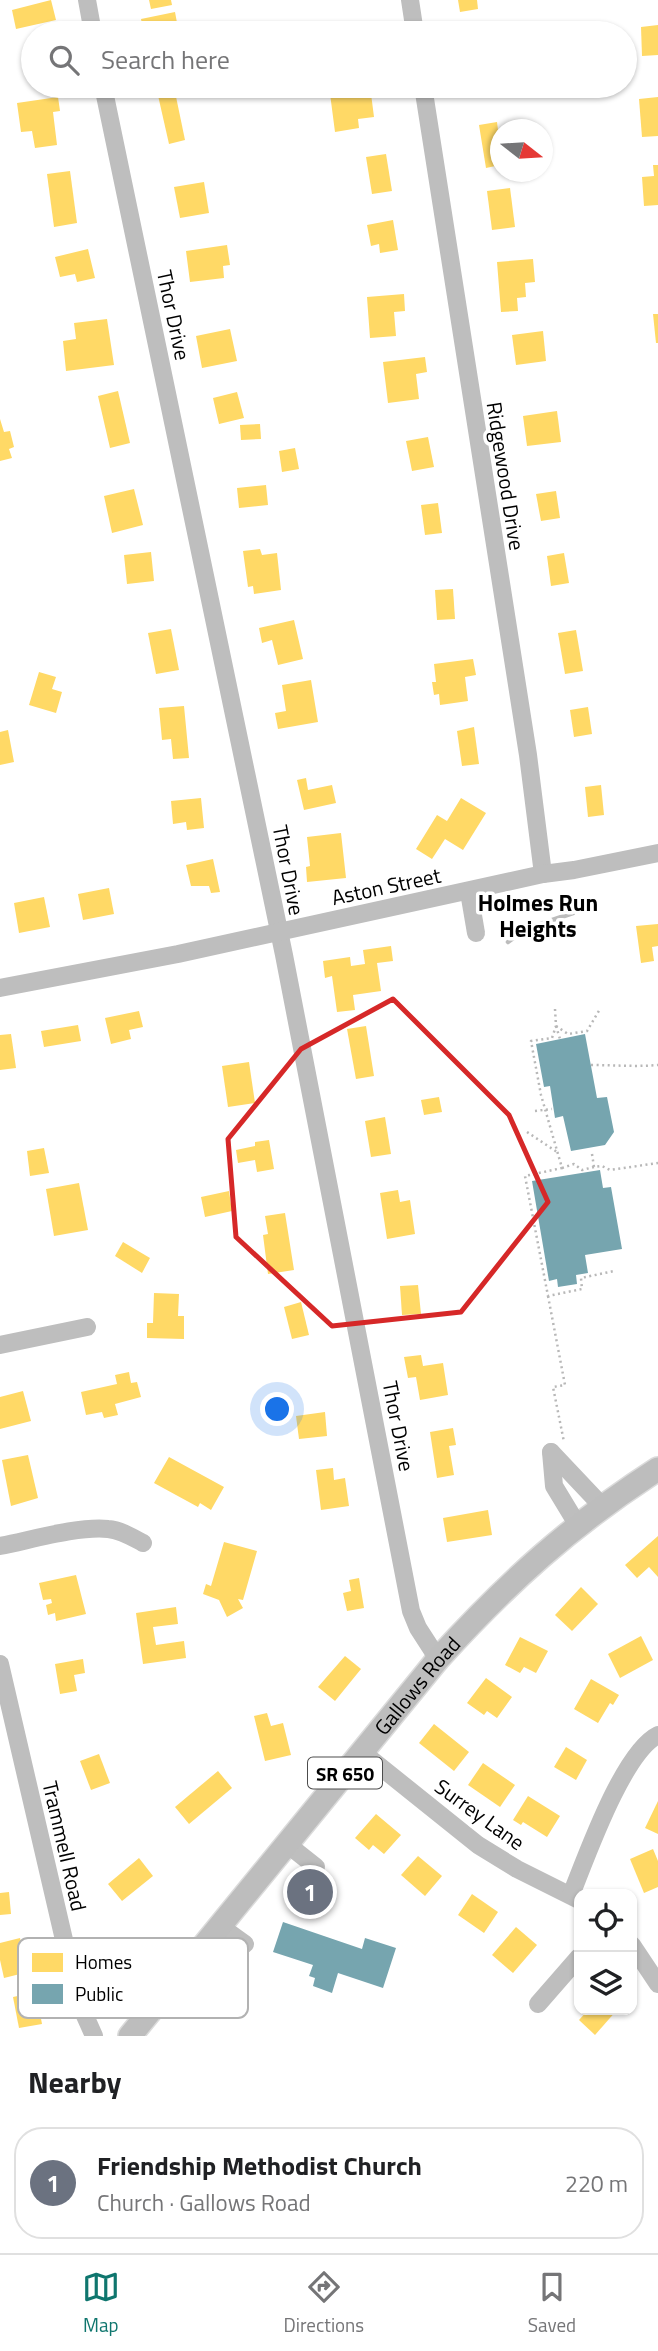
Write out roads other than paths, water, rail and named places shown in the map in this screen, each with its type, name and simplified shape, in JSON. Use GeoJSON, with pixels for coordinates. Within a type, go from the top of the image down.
{"type":"FeatureCollection","features":[{"type":"Feature","properties":{"kind":"main road","name":"Gallows Road"},"geometry":{"type":"LineString","coordinates":[[210,1938],[438,1658],[481,1611],[530,1563],[577,1524],[658,1469]]}},
{"type":"Feature","properties":{"kind":"main road","name":"Gallows Road"},"geometry":{"type":"LineString","coordinates":[[130,2036],[145,2018]]}},
{"type":"Feature","properties":{"kind":"street"},"geometry":{"type":"LineString","coordinates":[[87,0],[91,21]]}},
{"type":"Feature","properties":{"kind":"street"},"geometry":{"type":"LineString","coordinates":[[410,0],[413,21]]}},
{"type":"Feature","properties":{"kind":"street","name":"Thor Drive"},"geometry":{"type":"LineString","coordinates":[[105,98],[278,933],[411,1611],[418,1628],[438,1658]]}},
{"type":"Feature","properties":{"kind":"street","name":"Ridgewood Drive"},"geometry":{"type":"LineString","coordinates":[[425,98],[528,755],[543,874]]}},
{"type":"Feature","properties":{"kind":"street","name":"Aston Street"},"geometry":{"type":"LineString","coordinates":[[0,988],[278,933],[543,874],[658,853]]}},
{"type":"Feature","properties":{"kind":"street"},"geometry":{"type":"LineString","coordinates":[[468,892],[476,933]]}},
{"type":"Feature","properties":{"kind":"street"},"geometry":{"type":"LineString","coordinates":[[0,1345],[87,1327]]}},
{"type":"Feature","properties":{"kind":"street"},"geometry":{"type":"LineString","coordinates":[[577,1524],[554,1486],[558,1448],[602,1506]]}},
{"type":"Feature","properties":{"kind":"street"},"geometry":{"type":"LineString","coordinates":[[0,1546],[99,1529],[123,1532],[143,1542]]}},
{"type":"Feature","properties":{"kind":"street","name":"Trammell Road"},"geometry":{"type":"LineString","coordinates":[[0,1664],[64,1938]]}},
{"type":"Feature","properties":{"kind":"street"},"geometry":{"type":"LineString","coordinates":[[578,1889],[606,1814],[628,1769],[639,1750],[658,1735]]}},
{"type":"Feature","properties":{"kind":"street","name":"Surrey Lane"},"geometry":{"type":"LineString","coordinates":[[362,1752],[478,1845],[517,1869],[574,1898]]}},
{"type":"Feature","properties":{"kind":"street"},"geometry":{"type":"LineString","coordinates":[[287,1844],[316,1867]]}},
{"type":"Feature","properties":{"kind":"street"},"geometry":{"type":"LineString","coordinates":[[220,1926],[236,1938]]}},
{"type":"Feature","properties":{"kind":"street"},"geometry":{"type":"LineString","coordinates":[[637,1952],[658,1984]]}},
{"type":"Feature","properties":{"kind":"street"},"geometry":{"type":"LineString","coordinates":[[538,2004],[574,1963]]}},
{"type":"Feature","properties":{"kind":"street","name":"Trammell Road"},"geometry":{"type":"LineString","coordinates":[[86,2018],[94,2036]]}},
{"type":"Feature","properties":{"kind":"waterway"},"geometry":{"type":"LineString","coordinates":[[508,942],[526,929],[573,913]]}},
{"type":"Feature","properties":{"kind":"place","name":"Friendship Methodist Church"},"geometry":{"type":"Point","coordinates":[310,1892]}},
{"type":"Feature","properties":{"kind":"district","name":"Holmes Run Heights"},"geometry":{"type":"Point","coordinates":[538,915]}}]}
